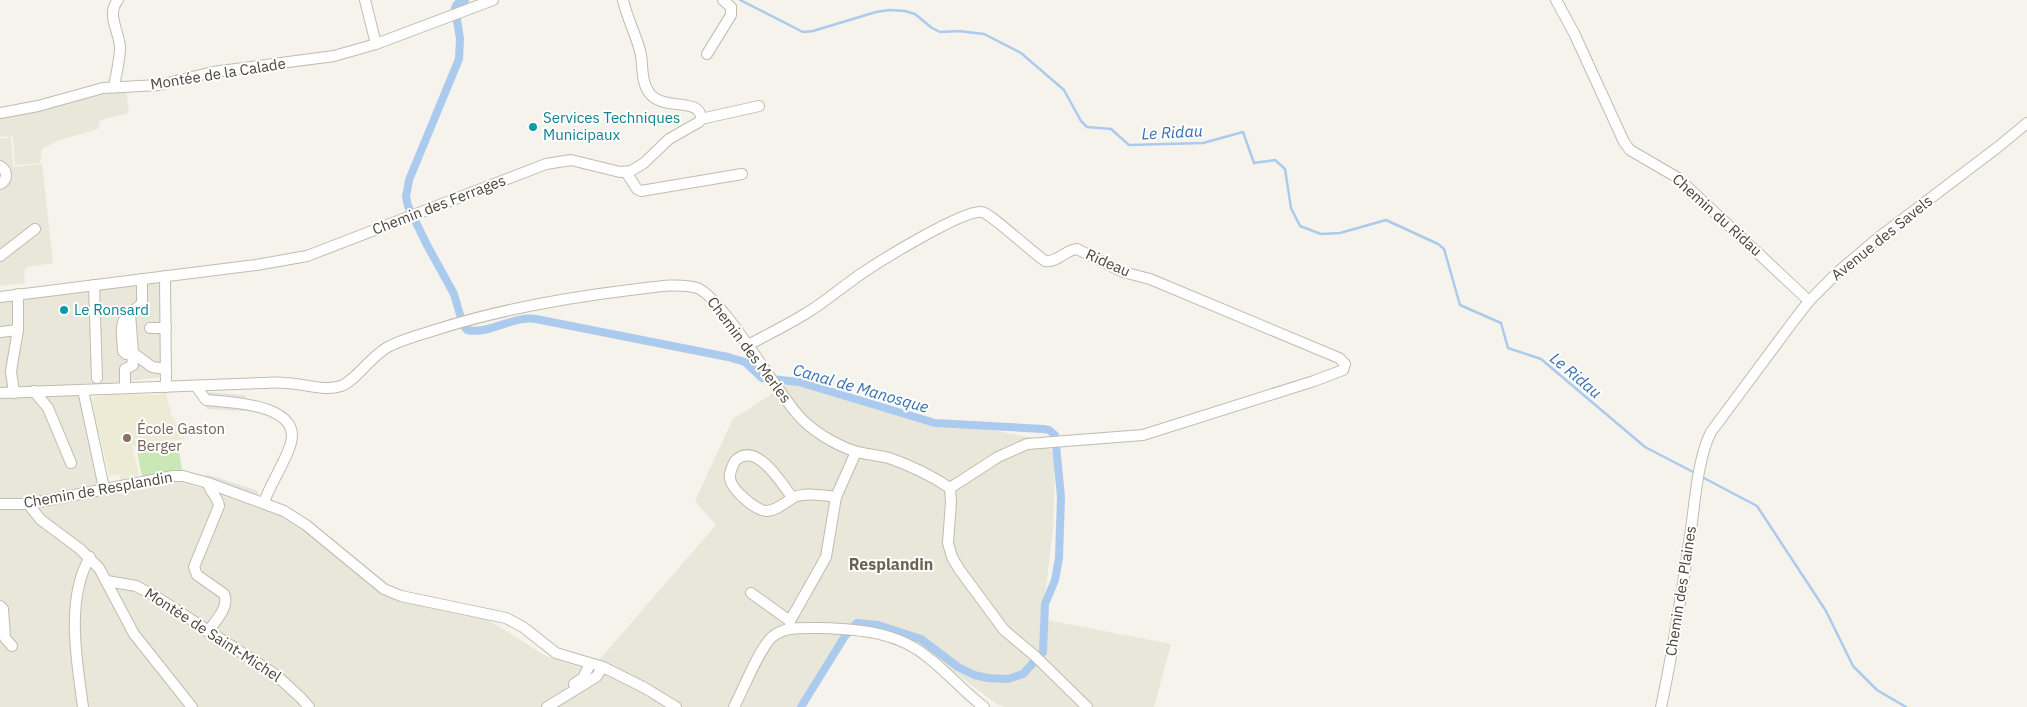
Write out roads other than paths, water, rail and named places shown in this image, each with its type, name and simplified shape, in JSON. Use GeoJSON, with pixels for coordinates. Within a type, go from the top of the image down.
{"type":"FeatureCollection","features":[{"type":"Feature","properties":{"kind":"street"},"geometry":{"type":"LineString","coordinates":[[114,87],[120,48],[113,10],[118,0]]}},
{"type":"Feature","properties":{"kind":"street"},"geometry":{"type":"LineString","coordinates":[[365,0],[376,44]]}},
{"type":"Feature","properties":{"kind":"street","name":"Montée de la Calade"},"geometry":{"type":"LineString","coordinates":[[0,113],[114,87],[159,85],[213,72],[334,56],[376,44],[493,0]]}},
{"type":"Feature","properties":{"kind":"street"},"geometry":{"type":"LineString","coordinates":[[623,0],[638,44],[645,84],[649,92],[657,100],[665,103],[690,106],[697,109],[701,114],[701,119]]}},
{"type":"Feature","properties":{"kind":"street"},"geometry":{"type":"LineString","coordinates":[[707,54],[731,15],[731,7],[723,0]]}},
{"type":"Feature","properties":{"kind":"street","name":"Chemin du Ridau"},"geometry":{"type":"LineString","coordinates":[[1556,0],[1590,67],[1624,142],[1630,150],[1678,178],[1809,301]]}},
{"type":"Feature","properties":{"kind":"street"},"geometry":{"type":"LineString","coordinates":[[742,174],[641,191],[637,189],[626,172],[636,168],[669,139],[701,119],[759,106]]}},
{"type":"Feature","properties":{"kind":"street","name":"Avenue des Savels"},"geometry":{"type":"LineString","coordinates":[[1700,475],[1709,436],[1715,426],[1809,301],[1854,257],[2027,124]]}},
{"type":"Feature","properties":{"kind":"street","name":"Chemin des Ferrages"},"geometry":{"type":"LineString","coordinates":[[0,296],[256,265],[307,256],[558,161],[571,160],[626,172]]}},
{"type":"Feature","properties":{"kind":"street"},"geometry":{"type":"LineString","coordinates":[[0,166],[4,169],[6,175],[1,186]]}},
{"type":"Feature","properties":{"kind":"street","name":"Rideau"},"geometry":{"type":"LineString","coordinates":[[748,346],[805,314],[862,273],[929,234],[960,217],[980,212],[990,216],[1008,233],[1045,261],[1054,261],[1071,250],[1077,249],[1123,272],[1150,279],[1339,358],[1345,364],[1343,370],[1338,373],[1135,437],[1031,443],[998,458],[950,488]]}},
{"type":"Feature","properties":{"kind":"street"},"geometry":{"type":"LineString","coordinates":[[0,256],[35,229]]}},
{"type":"Feature","properties":{"kind":"street"},"geometry":{"type":"LineString","coordinates":[[165,276],[166,387]]}},
{"type":"Feature","properties":{"kind":"street"},"geometry":{"type":"LineString","coordinates":[[142,279],[142,303],[130,313],[123,352],[132,353],[152,367],[166,369]]}},
{"type":"Feature","properties":{"kind":"street"},"geometry":{"type":"LineString","coordinates":[[94,284],[97,376]]}},
{"type":"Feature","properties":{"kind":"street","name":"Chemin des Merles"},"geometry":{"type":"LineString","coordinates":[[0,393],[286,382],[327,387],[340,386],[386,348],[468,320],[513,308],[559,300],[656,287],[684,286],[706,292],[805,422],[821,434],[856,452],[890,458],[934,478],[950,488]]}},
{"type":"Feature","properties":{"kind":"street"},"geometry":{"type":"LineString","coordinates":[[14,393],[11,368],[18,330],[18,294]]}},
{"type":"Feature","properties":{"kind":"street"},"geometry":{"type":"LineString","coordinates":[[150,328],[166,328]]}},
{"type":"Feature","properties":{"kind":"street"},"geometry":{"type":"LineString","coordinates":[[0,332],[18,330]]}},
{"type":"Feature","properties":{"kind":"street"},"geometry":{"type":"LineString","coordinates":[[125,388],[125,369],[133,365],[132,353]]}},
{"type":"Feature","properties":{"kind":"street"},"geometry":{"type":"LineString","coordinates":[[196,386],[206,400],[248,404],[269,410],[280,416],[288,425],[292,434],[291,445],[264,502]]}},
{"type":"Feature","properties":{"kind":"street"},"geometry":{"type":"LineString","coordinates":[[83,390],[104,488]]}},
{"type":"Feature","properties":{"kind":"street"},"geometry":{"type":"LineString","coordinates":[[34,392],[48,408],[71,463]]}},
{"type":"Feature","properties":{"kind":"street"},"geometry":{"type":"LineString","coordinates":[[734,707],[768,642],[790,625],[826,557],[836,497],[856,452]]}},
{"type":"Feature","properties":{"kind":"street"},"geometry":{"type":"LineString","coordinates":[[792,497],[766,464],[760,460],[752,456],[742,456],[733,464],[730,473],[732,485],[756,507],[764,510],[772,510],[784,504],[792,497],[819,494],[836,497]]}},
{"type":"Feature","properties":{"kind":"street","name":"Chemin des Plaines"},"geometry":{"type":"LineString","coordinates":[[1661,707],[1700,475]]}},
{"type":"Feature","properties":{"kind":"street","name":"Chemin de Resplandin"},"geometry":{"type":"LineString","coordinates":[[0,504],[28,504],[173,476],[183,476],[208,483],[264,502],[295,517],[384,589],[401,596],[506,618],[524,627],[556,654],[603,666],[676,707]]}},
{"type":"Feature","properties":{"kind":"street"},"geometry":{"type":"LineString","coordinates":[[208,483],[210,490],[218,500],[219,506],[194,567],[197,575],[224,594],[226,599],[224,609],[208,632]]}},
{"type":"Feature","properties":{"kind":"street"},"geometry":{"type":"LineString","coordinates":[[950,488],[951,502],[948,543],[952,557],[997,622],[1087,707]]}},
{"type":"Feature","properties":{"kind":"street"},"geometry":{"type":"LineString","coordinates":[[28,504],[41,520],[90,558],[99,568],[134,634],[192,707]]}},
{"type":"Feature","properties":{"kind":"street"},"geometry":{"type":"LineString","coordinates":[[83,707],[75,620],[79,587],[90,558]]}},
{"type":"Feature","properties":{"kind":"street","name":"Montée de Saint-Michel"},"geometry":{"type":"LineString","coordinates":[[107,581],[129,584],[146,590],[276,675],[309,707]]}},
{"type":"Feature","properties":{"kind":"street"},"geometry":{"type":"LineString","coordinates":[[751,593],[790,625],[850,629],[889,636],[917,648],[984,707]]}},
{"type":"Feature","properties":{"kind":"street"},"geometry":{"type":"LineString","coordinates":[[0,606],[3,609],[5,638],[12,646]]}},
{"type":"Feature","properties":{"kind":"street"},"geometry":{"type":"LineString","coordinates":[[538,707],[583,678],[590,664]]}},
{"type":"Feature","properties":{"kind":"street"},"geometry":{"type":"LineString","coordinates":[[547,707],[596,677],[603,666]]}},
{"type":"Feature","properties":{"kind":"waterway","name":"Canal de Manosque"},"geometry":{"type":"LineString","coordinates":[[465,0],[457,4],[455,8],[460,39],[459,59],[409,180],[406,197],[408,206],[427,245],[454,294],[463,325],[467,330],[484,330],[519,320],[536,319],[728,357],[745,362],[762,378],[799,382],[935,423],[1043,429],[1049,430],[1055,435],[1061,497],[1059,558],[1055,580],[1045,604],[1043,652],[1023,674],[1008,679],[974,675],[958,667],[921,639],[878,625],[857,623],[845,636],[801,707]]}},
{"type":"Feature","properties":{"kind":"waterway","name":"Le Ridau"},"geometry":{"type":"LineString","coordinates":[[740,0],[803,32],[890,10],[915,14],[940,32],[959,31],[984,34],[1021,53],[1064,90],[1081,121],[1087,127],[1111,129],[1129,145],[1203,143],[1243,132],[1254,163],[1275,160],[1285,169],[1291,208],[1300,226],[1321,234],[1340,233],[1386,220],[1438,244],[1444,249],[1460,305],[1501,323],[1508,348],[1541,359],[1645,447],[1697,474]]}},
{"type":"Feature","properties":{"kind":"waterway","name":"Le Ridau"},"geometry":{"type":"LineString","coordinates":[[1702,477],[1757,506],[1826,611],[1853,666],[1877,690],[1906,707]]}},
{"type":"Feature","properties":{"kind":"place","name":"Services Techniques Municipaux"},"geometry":{"type":"Point","coordinates":[533,127]}},
{"type":"Feature","properties":{"kind":"place","name":"Le Ronsard"},"geometry":{"type":"Point","coordinates":[64,310]}},
{"type":"Feature","properties":{"kind":"place","name":"École Gaston Berger"},"geometry":{"type":"Point","coordinates":[127,438]}},
{"type":"Feature","properties":{"kind":"district","name":"Resplandin"},"geometry":{"type":"Point","coordinates":[891,564]}}]}
